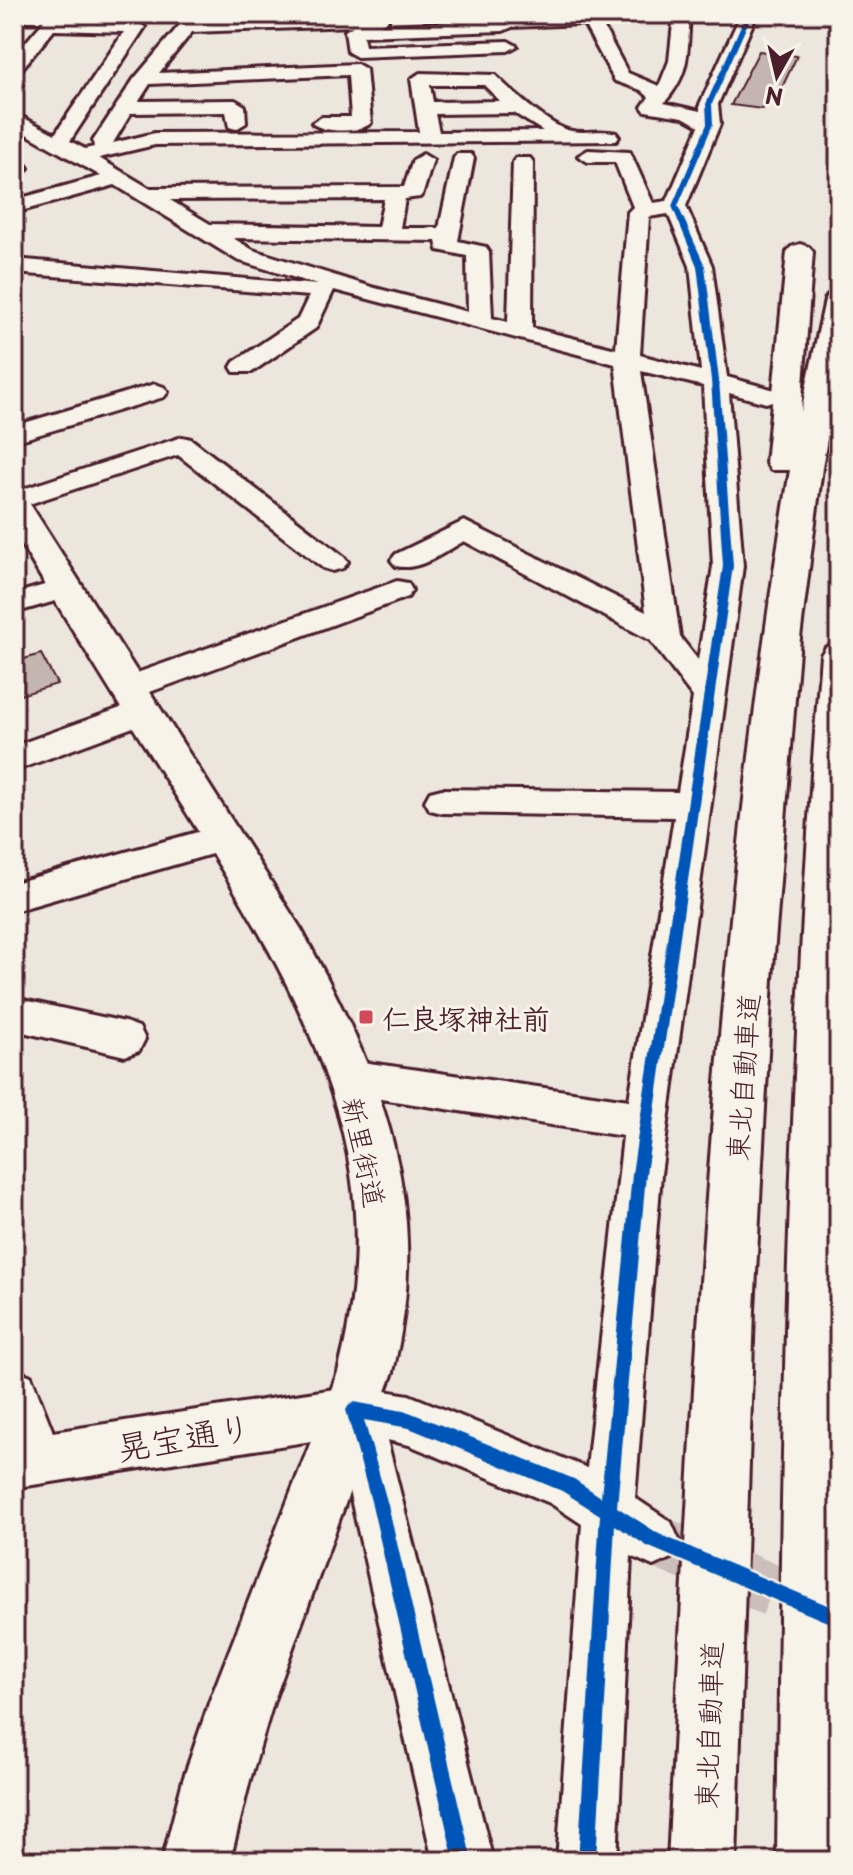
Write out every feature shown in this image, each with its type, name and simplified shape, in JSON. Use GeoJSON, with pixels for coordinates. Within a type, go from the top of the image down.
{"type":"FeatureCollection","features":[{"type":"Feature","properties":{"kind":"main road"},"geometry":{"type":"LineString","coordinates":[[780,657],[777,512],[800,252]]}},
{"type":"Feature","properties":{"kind":"main road","name":"東北自動車道"},"geometry":{"type":"LineString","coordinates":[[702,1861],[718,1451],[761,831],[780,657],[813,433],[839,300]]}},
{"type":"Feature","properties":{"kind":"main road","name":"新里街道"},"geometry":{"type":"LineString","coordinates":[[14,503],[223,838],[315,999],[364,1120],[377,1178],[381,1289],[372,1347],[354,1410],[300,1543],[232,1733],[196,1861]]}},
{"type":"Feature","properties":{"kind":"main road"},"geometry":{"type":"LineString","coordinates":[[811,1861],[810,1462],[814,1158],[826,820],[839,655]]}},
{"type":"Feature","properties":{"kind":"street"},"geometry":{"type":"LineString","coordinates":[[682,14],[678,68],[668,88],[658,96],[652,107],[688,112],[710,124]]}},
{"type":"Feature","properties":{"kind":"street"},"geometry":{"type":"LineString","coordinates":[[664,634],[627,359],[639,212],[660,207],[710,124],[709,104],[749,14]]}},
{"type":"Feature","properties":{"kind":"street"},"geometry":{"type":"LineString","coordinates":[[14,16],[136,27],[59,143]]}},
{"type":"Feature","properties":{"kind":"street"},"geometry":{"type":"LineString","coordinates":[[14,67],[53,20],[107,16]]}},
{"type":"Feature","properties":{"kind":"street"},"geometry":{"type":"LineString","coordinates":[[161,61],[318,32],[498,17],[574,17],[590,19],[621,77],[648,86],[658,96]]}},
{"type":"Feature","properties":{"kind":"street"},"geometry":{"type":"LineString","coordinates":[[498,17],[503,26],[354,31],[357,52],[508,46]]}},
{"type":"Feature","properties":{"kind":"street"},"geometry":{"type":"LineString","coordinates":[[93,153],[145,79],[194,20],[318,32]]}},
{"type":"Feature","properties":{"kind":"street"},"geometry":{"type":"LineString","coordinates":[[114,124],[361,123],[357,69],[145,79]]}},
{"type":"Feature","properties":{"kind":"street"},"geometry":{"type":"LineString","coordinates":[[299,72],[301,97]]}},
{"type":"Feature","properties":{"kind":"street"},"geometry":{"type":"LineString","coordinates":[[430,139],[420,79],[489,79],[518,107],[566,138]]}},
{"type":"Feature","properties":{"kind":"street"},"geometry":{"type":"LineString","coordinates":[[125,107],[235,106],[236,123]]}},
{"type":"Feature","properties":{"kind":"street"},"geometry":{"type":"LineString","coordinates":[[425,108],[518,107]]}},
{"type":"Feature","properties":{"kind":"street"},"geometry":{"type":"LineString","coordinates":[[14,119],[59,143],[93,153],[118,178],[245,255],[367,293],[766,395]]}},
{"type":"Feature","properties":{"kind":"street"},"geometry":{"type":"LineString","coordinates":[[93,153],[155,139],[609,137],[583,120]]}},
{"type":"Feature","properties":{"kind":"street"},"geometry":{"type":"LineString","coordinates":[[587,1861],[608,1513],[639,1174],[728,566],[715,380],[701,266],[623,156],[588,156]]}},
{"type":"Feature","properties":{"kind":"street"},"geometry":{"type":"LineString","coordinates":[[464,158],[446,245],[478,252],[480,323]]}},
{"type":"Feature","properties":{"kind":"street"},"geometry":{"type":"LineString","coordinates":[[143,194],[413,193],[423,160]]}},
{"type":"Feature","properties":{"kind":"street"},"geometry":{"type":"LineString","coordinates":[[520,333],[523,162]]}},
{"type":"Feature","properties":{"kind":"street"},"geometry":{"type":"LineString","coordinates":[[14,207],[118,178]]}},
{"type":"Feature","properties":{"kind":"street"},"geometry":{"type":"LineString","coordinates":[[388,234],[396,193]]}},
{"type":"Feature","properties":{"kind":"street"},"geometry":{"type":"LineString","coordinates":[[203,231],[448,235]]}},
{"type":"Feature","properties":{"kind":"street"},"geometry":{"type":"LineString","coordinates":[[14,266],[367,293]]}},
{"type":"Feature","properties":{"kind":"street"},"geometry":{"type":"LineString","coordinates":[[243,367],[308,323],[323,291]]}},
{"type":"Feature","properties":{"kind":"street"},"geometry":{"type":"LineString","coordinates":[[14,434],[155,392]]}},
{"type":"Feature","properties":{"kind":"street"},"geometry":{"type":"LineString","coordinates":[[14,503],[182,445],[333,562]]}},
{"type":"Feature","properties":{"kind":"street"},"geometry":{"type":"LineString","coordinates":[[14,759],[402,575],[464,530],[664,634],[711,698]]}},
{"type":"Feature","properties":{"kind":"street"},"geometry":{"type":"LineString","coordinates":[[14,604],[65,588]]}},
{"type":"Feature","properties":{"kind":"street"},"geometry":{"type":"LineString","coordinates":[[442,801],[694,805]]}},
{"type":"Feature","properties":{"kind":"street"},"geometry":{"type":"LineString","coordinates":[[14,897],[223,838]]}},
{"type":"Feature","properties":{"kind":"street"},"geometry":{"type":"LineString","coordinates":[[14,1014],[125,1039]]}},
{"type":"Feature","properties":{"kind":"street"},"geometry":{"type":"LineString","coordinates":[[348,1077],[647,1121]]}},
{"type":"Feature","properties":{"kind":"street"},"geometry":{"type":"LineString","coordinates":[[14,1393],[26,1461]]}},
{"type":"Feature","properties":{"kind":"street"},"geometry":{"type":"LineString","coordinates":[[354,1410],[380,1505],[463,1861]]}},
{"type":"Feature","properties":{"kind":"street","name":"晃宝通り"},"geometry":{"type":"LineString","coordinates":[[26,1461],[354,1410],[409,1420],[568,1485],[653,1540]]}},
{"type":"Feature","properties":{"kind":"building"},"geometry":{"type":"Polygon","coordinates":[[[759,51],[797,56],[776,100],[766,99],[762,109],[731,105],[759,51]]]}},
{"type":"Feature","properties":{"kind":"building"},"geometry":{"type":"Polygon","coordinates":[[[41,654],[57,684],[14,697],[14,662],[41,654]]]}},
{"type":"Feature","properties":{"kind":"tunnel"},"geometry":{"type":"LineString","coordinates":[[784,402],[839,422]]}},
{"type":"Feature","properties":{"kind":"tunnel"},"geometry":{"type":"LineString","coordinates":[[653,1540],[839,1619]]}},
{"type":"Feature","properties":{"kind":"cycle path"},"geometry":{"type":"LineString","coordinates":[[587,1861],[608,1513],[639,1174],[728,566],[715,380],[701,266],[675,206],[710,124],[709,104],[749,14]]}},
{"type":"Feature","properties":{"kind":"cycle path"},"geometry":{"type":"LineString","coordinates":[[463,1861],[380,1505],[354,1410],[409,1420],[568,1485],[653,1540],[839,1619]]}},
{"type":"Feature","properties":{"kind":"place","name":"仁良塚神社前"},"geometry":{"type":"Point","coordinates":[366,1017]}}]}
